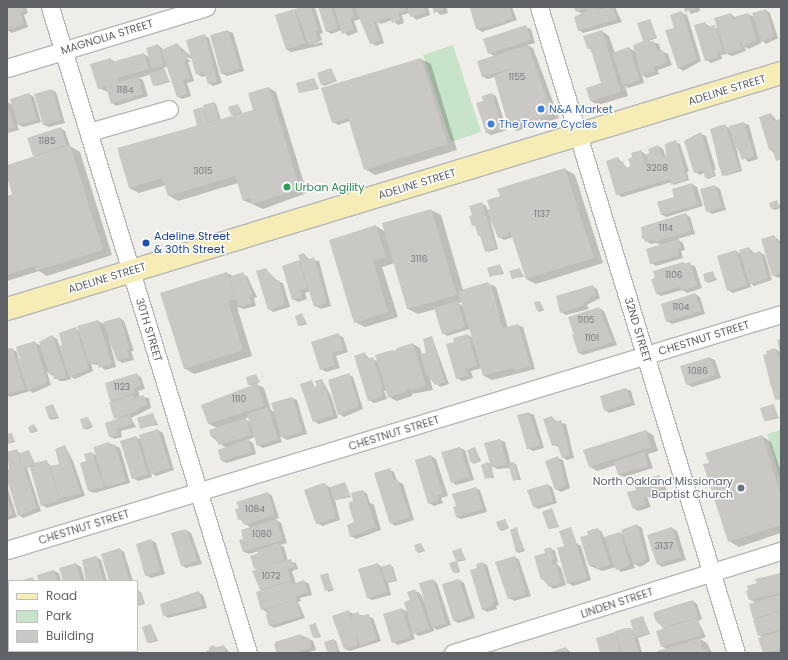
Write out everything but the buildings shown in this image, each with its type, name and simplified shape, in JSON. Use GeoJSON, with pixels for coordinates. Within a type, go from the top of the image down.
{"type":"FeatureCollection","features":[{"type":"Feature","properties":{"kind":"main road","name":"ADELINE STREET"},"geometry":{"type":"LineString","coordinates":[[7,309],[781,73]]}},
{"type":"Feature","properties":{"kind":"street","name":"30TH STREET"},"geometry":{"type":"LineString","coordinates":[[50,7],[248,653]]}},
{"type":"Feature","properties":{"kind":"street","name":"MAGNOLIA STREET"},"geometry":{"type":"LineString","coordinates":[[7,68],[206,7]]}},
{"type":"Feature","properties":{"kind":"street","name":"32ND STREET"},"geometry":{"type":"LineString","coordinates":[[539,7],[580,135],[645,356],[736,653]]}},
{"type":"Feature","properties":{"kind":"street"},"geometry":{"type":"LineString","coordinates":[[89,132],[169,109]]}},
{"type":"Feature","properties":{"kind":"street","name":"CHESTNUT STREET"},"geometry":{"type":"LineString","coordinates":[[7,550],[781,314]]}},
{"type":"Feature","properties":{"kind":"street","name":"LINDEN STREET"},"geometry":{"type":"LineString","coordinates":[[453,653],[781,551]]}},
{"type":"Feature","properties":{"kind":"green space"},"geometry":{"type":"Polygon","coordinates":[[[453,45],[481,132],[451,142],[423,55],[453,45]]]}},
{"type":"Feature","properties":{"kind":"green space"},"geometry":{"type":"Polygon","coordinates":[[[781,430],[781,481],[767,434],[781,430]]]}},
{"type":"Feature","properties":{"kind":"place","name":"N&A Market"},"geometry":{"type":"Point","coordinates":[541,109]}},
{"type":"Feature","properties":{"kind":"place","name":"The Towne Cycles"},"geometry":{"type":"Point","coordinates":[491,124]}},
{"type":"Feature","properties":{"kind":"place","name":"Urban Agility"},"geometry":{"type":"Point","coordinates":[287,187]}},
{"type":"Feature","properties":{"kind":"place","name":"Adeline Street & 30th Street"},"geometry":{"type":"Point","coordinates":[146,243]}},
{"type":"Feature","properties":{"kind":"place","name":"North Oakland Missionary Baptist Church"},"geometry":{"type":"Point","coordinates":[741,488]}}]}
